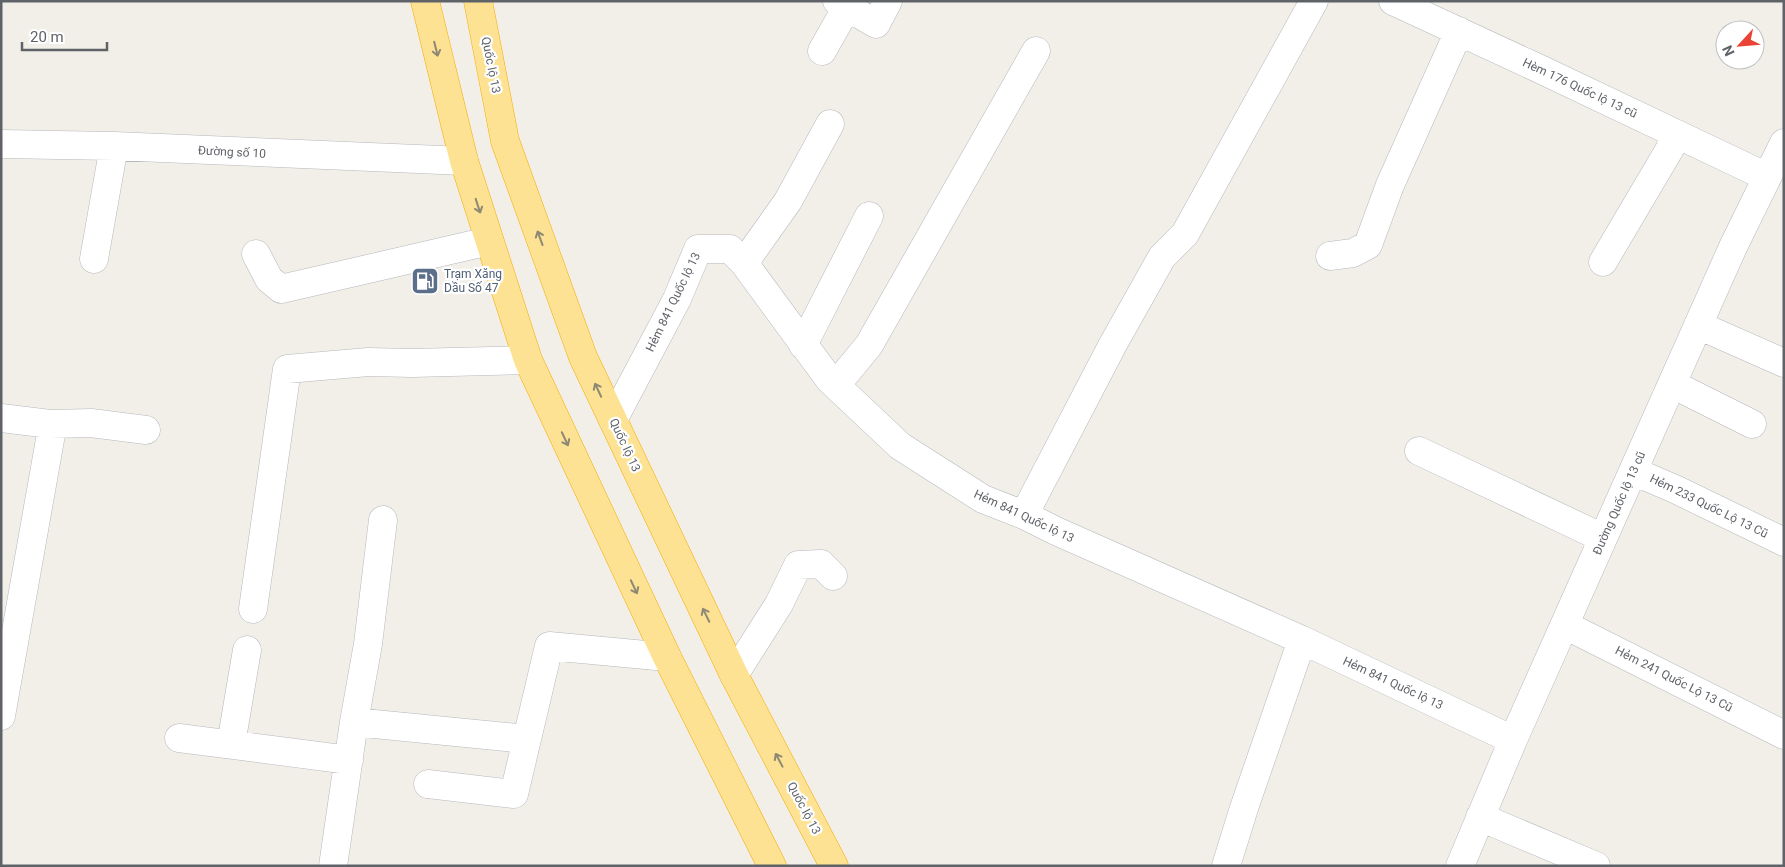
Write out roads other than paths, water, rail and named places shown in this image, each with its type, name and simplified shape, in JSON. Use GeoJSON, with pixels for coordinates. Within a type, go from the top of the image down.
{"type":"FeatureCollection","features":[{"type":"Feature","properties":{"kind":"highway"},"geometry":{"type":"LineString","coordinates":[[425,1],[464,161],[528,360],[667,657],[772,866]]}},
{"type":"Feature","properties":{"kind":"highway","name":"Quốc lộ 13"},"geometry":{"type":"LineString","coordinates":[[478,1],[506,141],[583,356],[734,675],[834,866]]}},
{"type":"Feature","properties":{"kind":"street"},"geometry":{"type":"LineString","coordinates":[[822,51],[842,4],[876,24],[888,1]]}},
{"type":"Feature","properties":{"kind":"street"},"geometry":{"type":"LineString","coordinates":[[1024,515],[1112,346],[1162,257],[1185,234],[1314,1]]}},
{"type":"Feature","properties":{"kind":"street","name":"Hèm 176 Quốc lộ 13 cũ"},"geometry":{"type":"LineString","coordinates":[[1393,1],[1767,177]]}},
{"type":"Feature","properties":{"kind":"street"},"geometry":{"type":"LineString","coordinates":[[1330,256],[1353,253],[1368,245],[1390,185],[1459,32]]}},
{"type":"Feature","properties":{"kind":"street"},"geometry":{"type":"LineString","coordinates":[[836,385],[869,345],[1036,51]]}},
{"type":"Feature","properties":{"kind":"street"},"geometry":{"type":"LineString","coordinates":[[744,263],[788,201],[830,124]]}},
{"type":"Feature","properties":{"kind":"street"},"geometry":{"type":"LineString","coordinates":[[1603,262],[1678,135]]}},
{"type":"Feature","properties":{"kind":"street","name":"Đường Quốc lộ 13 cũ"},"geometry":{"type":"LineString","coordinates":[[1460,866],[1564,624],[1733,247],[1784,142]]}},
{"type":"Feature","properties":{"kind":"street","name":"Đường số 10"},"geometry":{"type":"LineString","coordinates":[[1,144],[114,146],[464,161]]}},
{"type":"Feature","properties":{"kind":"street"},"geometry":{"type":"LineString","coordinates":[[94,259],[114,146]]}},
{"type":"Feature","properties":{"kind":"street"},"geometry":{"type":"LineString","coordinates":[[804,345],[869,216]]}},
{"type":"Feature","properties":{"kind":"street"},"geometry":{"type":"LineString","coordinates":[[256,254],[269,279],[281,289],[489,241]]}},
{"type":"Feature","properties":{"kind":"street","name":"Hẻm 841 Quốc lộ 13"},"geometry":{"type":"LineString","coordinates":[[613,420],[677,299],[698,248],[730,248],[744,263],[829,379],[900,446],[983,499],[1024,515],[1302,640],[1513,740]]}},
{"type":"Feature","properties":{"kind":"street"},"geometry":{"type":"LineString","coordinates":[[1698,325],[1784,363]]}},
{"type":"Feature","properties":{"kind":"street"},"geometry":{"type":"LineString","coordinates":[[253,609],[288,369],[368,362],[412,363],[528,360]]}},
{"type":"Feature","properties":{"kind":"street"},"geometry":{"type":"LineString","coordinates":[[1672,384],[1752,424]]}},
{"type":"Feature","properties":{"kind":"street"},"geometry":{"type":"LineString","coordinates":[[1,418],[50,424],[91,423],[146,430]]}},
{"type":"Feature","properties":{"kind":"street"},"geometry":{"type":"LineString","coordinates":[[2,711],[51,434],[50,424]]}},
{"type":"Feature","properties":{"kind":"street"},"geometry":{"type":"LineString","coordinates":[[1419,451],[1603,538]]}},
{"type":"Feature","properties":{"kind":"street","name":"Hẻm 233 Quốc Lộ 13 Cũ"},"geometry":{"type":"LineString","coordinates":[[1633,471],[1677,490],[1784,542]]}},
{"type":"Feature","properties":{"kind":"street"},"geometry":{"type":"LineString","coordinates":[[333,866],[354,722],[368,644],[383,520]]}},
{"type":"Feature","properties":{"kind":"street"},"geometry":{"type":"LineString","coordinates":[[734,675],[779,604],[798,565],[821,564],[833,576]]}},
{"type":"Feature","properties":{"kind":"street","name":"Hẻm 241 Quốc Lộ 13 Cũ"},"geometry":{"type":"LineString","coordinates":[[1564,624],[1784,735]]}},
{"type":"Feature","properties":{"kind":"street"},"geometry":{"type":"LineString","coordinates":[[1226,866],[1302,640]]}},
{"type":"Feature","properties":{"kind":"street"},"geometry":{"type":"LineString","coordinates":[[428,784],[514,794],[549,646],[667,657]]}},
{"type":"Feature","properties":{"kind":"street"},"geometry":{"type":"LineString","coordinates":[[231,744],[247,650]]}},
{"type":"Feature","properties":{"kind":"street"},"geometry":{"type":"LineString","coordinates":[[354,722],[527,739]]}},
{"type":"Feature","properties":{"kind":"street"},"geometry":{"type":"LineString","coordinates":[[179,738],[349,760]]}},
{"type":"Feature","properties":{"kind":"street"},"geometry":{"type":"LineString","coordinates":[[1480,817],[1596,866]]}},
{"type":"Feature","properties":{"kind":"place","name":"Trạm Xăng Dầu Số 47"},"geometry":{"type":"Point","coordinates":[425,281]}}]}
